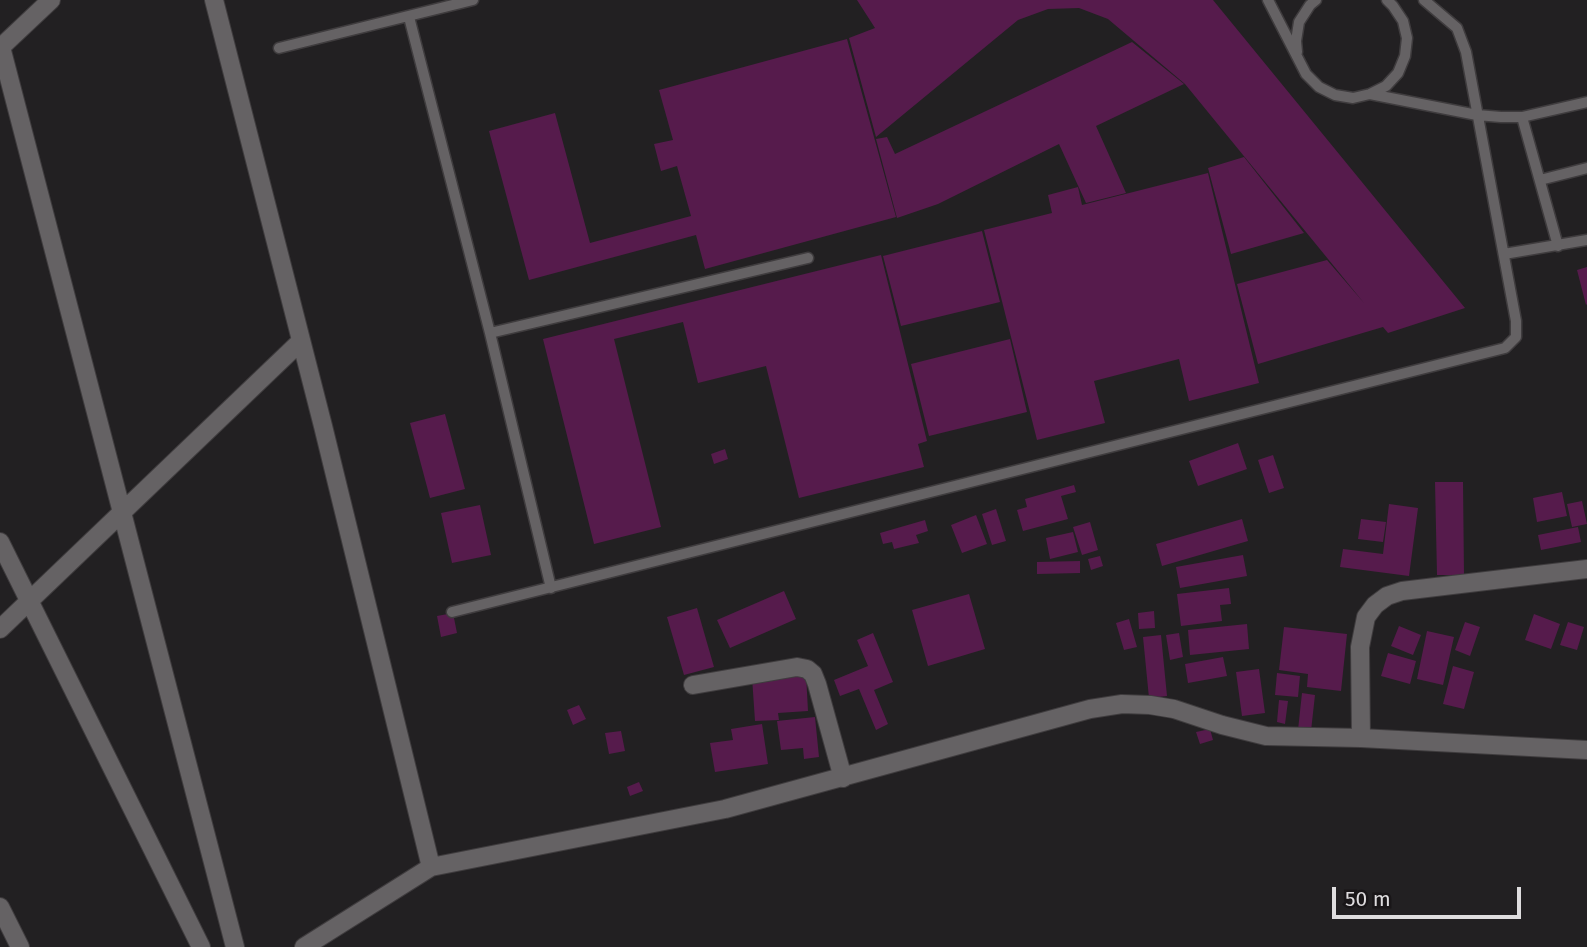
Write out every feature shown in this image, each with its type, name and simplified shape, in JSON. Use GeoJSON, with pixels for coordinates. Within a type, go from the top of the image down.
{"type":"FeatureCollection","features":[{"type":"Feature","properties":{"kind":"street"},"geometry":{"type":"LineString","coordinates":[[51,0],[1,47],[235,947]]}},
{"type":"Feature","properties":{"kind":"street"},"geometry":{"type":"LineString","coordinates":[[214,0],[431,867]]}},
{"type":"Feature","properties":{"kind":"street"},"geometry":{"type":"LineString","coordinates":[[0,629],[301,341]]}},
{"type":"Feature","properties":{"kind":"street"},"geometry":{"type":"LineString","coordinates":[[0,542],[201,947]]}},
{"type":"Feature","properties":{"kind":"street"},"geometry":{"type":"LineString","coordinates":[[1361,738],[1360,647],[1366,617],[1375,605],[1387,596],[1402,591],[1587,569]]}},
{"type":"Feature","properties":{"kind":"street"},"geometry":{"type":"LineString","coordinates":[[693,685],[797,667],[807,668],[817,684],[843,778]]}},
{"type":"Feature","properties":{"kind":"street"},"geometry":{"type":"LineString","coordinates":[[304,947],[431,867],[725,809],[1090,709],[1150,705],[1174,709],[1266,736],[1361,738],[1587,750]]}},
{"type":"Feature","properties":{"kind":"street"},"geometry":{"type":"LineString","coordinates":[[0,907],[20,947]]}},
{"type":"Feature","properties":{"kind":"lane"},"geometry":{"type":"LineString","coordinates":[[279,48],[473,0]]}},
{"type":"Feature","properties":{"kind":"lane"},"geometry":{"type":"LineString","coordinates":[[1268,0],[1306,75],[1319,87],[1335,95],[1353,98],[1386,86],[1398,73],[1405,56],[1407,38],[1403,21],[1387,0]]}},
{"type":"Feature","properties":{"kind":"lane"},"geometry":{"type":"LineString","coordinates":[[1298,58],[1296,41],[1299,22],[1316,0]]}},
{"type":"Feature","properties":{"kind":"lane"},"geometry":{"type":"LineString","coordinates":[[452,612],[1496,352],[1512,343],[1517,329],[1471,73],[1462,38],[1448,18],[1424,0]]}},
{"type":"Feature","properties":{"kind":"lane"},"geometry":{"type":"LineString","coordinates":[[409,17],[490,332],[551,588]]}},
{"type":"Feature","properties":{"kind":"lane"},"geometry":{"type":"LineString","coordinates":[[1370,94],[1477,116],[1522,117],[1587,102]]}},
{"type":"Feature","properties":{"kind":"lane"},"geometry":{"type":"LineString","coordinates":[[1522,117],[1558,246]]}},
{"type":"Feature","properties":{"kind":"lane"},"geometry":{"type":"LineString","coordinates":[[1540,180],[1587,168]]}},
{"type":"Feature","properties":{"kind":"lane"},"geometry":{"type":"LineString","coordinates":[[1504,254],[1587,240]]}},
{"type":"Feature","properties":{"kind":"lane"},"geometry":{"type":"LineString","coordinates":[[490,332],[808,258]]}},
{"type":"Feature","properties":{"kind":"building"},"geometry":{"type":"Polygon","coordinates":[[[857,0],[1213,0],[1465,308],[1388,333],[1383,327],[1258,364],[1237,284],[1327,260],[1364,303],[1185,84],[1108,19],[1079,8],[1048,9],[1018,20],[876,137],[849,38],[875,28],[857,0]]]}},
{"type":"Feature","properties":{"kind":"building"},"geometry":{"type":"Polygon","coordinates":[[[847,39],[896,217],[705,269],[696,235],[529,280],[489,131],[555,113],[590,243],[691,216],[677,166],[661,171],[654,144],[673,140],[659,90],[847,39]]]}},
{"type":"Feature","properties":{"kind":"building"},"geometry":{"type":"Polygon","coordinates":[[[1132,42],[1184,84],[1096,126],[1126,193],[1086,203],[1059,144],[938,204],[897,218],[876,139],[887,137],[895,154],[1132,42]]]}},
{"type":"Feature","properties":{"kind":"building"},"geometry":{"type":"Polygon","coordinates":[[[1244,157],[1304,233],[1231,254],[1208,168],[1244,157]]]}},
{"type":"Feature","properties":{"kind":"building"},"geometry":{"type":"Polygon","coordinates":[[[1208,173],[1259,383],[1189,401],[1179,359],[1094,381],[1105,423],[1037,440],[984,230],[1052,213],[1048,195],[1078,187],[1082,205],[1208,173]]]}},
{"type":"Feature","properties":{"kind":"building"},"geometry":{"type":"Polygon","coordinates":[[[982,231],[1000,302],[901,326],[883,256],[982,231]]]}},
{"type":"Feature","properties":{"kind":"building"},"geometry":{"type":"Polygon","coordinates":[[[881,255],[927,441],[918,444],[924,467],[799,498],[766,366],[698,383],[683,322],[614,339],[661,527],[594,544],[543,339],[881,255]]]}},
{"type":"Feature","properties":{"kind":"building"},"geometry":{"type":"Polygon","coordinates":[[[1587,267],[1587,304],[1586,305],[1577,270],[1587,267]]]}},
{"type":"Feature","properties":{"kind":"building"},"geometry":{"type":"Polygon","coordinates":[[[1010,339],[1027,412],[929,436],[911,364],[1010,339]]]}},
{"type":"Feature","properties":{"kind":"building"},"geometry":{"type":"Polygon","coordinates":[[[445,414],[465,489],[430,498],[410,423],[445,414]]]}},
{"type":"Feature","properties":{"kind":"building"},"geometry":{"type":"Polygon","coordinates":[[[1238,443],[1247,469],[1198,486],[1189,461],[1238,443]]]}},
{"type":"Feature","properties":{"kind":"building"},"geometry":{"type":"Polygon","coordinates":[[[725,449],[728,459],[714,464],[711,454],[725,449]]]}},
{"type":"Feature","properties":{"kind":"building"},"geometry":{"type":"Polygon","coordinates":[[[1273,455],[1284,488],[1269,493],[1258,460],[1273,455]]]}},
{"type":"Feature","properties":{"kind":"building"},"geometry":{"type":"Polygon","coordinates":[[[1435,482],[1463,482],[1464,575],[1437,575],[1435,482]]]}},
{"type":"Feature","properties":{"kind":"building"},"geometry":{"type":"Polygon","coordinates":[[[1074,485],[1076,492],[1061,496],[1068,519],[1023,531],[1017,510],[1027,507],[1025,499],[1074,485]]]}},
{"type":"Feature","properties":{"kind":"building"},"geometry":{"type":"Polygon","coordinates":[[[1562,492],[1567,516],[1537,522],[1533,498],[1562,492]]]}},
{"type":"Feature","properties":{"kind":"building"},"geometry":{"type":"Polygon","coordinates":[[[1582,501],[1587,524],[1572,527],[1567,504],[1582,501]]]}},
{"type":"Feature","properties":{"kind":"building"},"geometry":{"type":"Polygon","coordinates":[[[1389,504],[1418,508],[1409,576],[1340,567],[1343,549],[1383,554],[1389,504]]]}},
{"type":"Feature","properties":{"kind":"building"},"geometry":{"type":"Polygon","coordinates":[[[480,505],[491,555],[452,563],[441,513],[480,505]]]}},
{"type":"Feature","properties":{"kind":"building"},"geometry":{"type":"Polygon","coordinates":[[[996,509],[1006,541],[992,545],[982,514],[996,509]]]}},
{"type":"Feature","properties":{"kind":"building"},"geometry":{"type":"Polygon","coordinates":[[[976,515],[987,544],[962,553],[951,525],[976,515]]]}},
{"type":"Feature","properties":{"kind":"building"},"geometry":{"type":"Polygon","coordinates":[[[1242,519],[1248,541],[1162,566],[1156,544],[1242,519]]]}},
{"type":"Feature","properties":{"kind":"building"},"geometry":{"type":"Polygon","coordinates":[[[1361,519],[1386,522],[1383,542],[1358,539],[1361,519]]]}},
{"type":"Feature","properties":{"kind":"building"},"geometry":{"type":"Polygon","coordinates":[[[925,520],[928,531],[916,535],[919,543],[894,549],[892,542],[883,544],[880,533],[925,520]]]}},
{"type":"Feature","properties":{"kind":"building"},"geometry":{"type":"Polygon","coordinates":[[[1090,522],[1098,550],[1082,555],[1073,527],[1090,522]]]}},
{"type":"Feature","properties":{"kind":"building"},"geometry":{"type":"Polygon","coordinates":[[[1578,527],[1581,542],[1541,550],[1538,535],[1578,527]]]}},
{"type":"Feature","properties":{"kind":"building"},"geometry":{"type":"Polygon","coordinates":[[[1073,532],[1078,552],[1050,559],[1046,538],[1073,532]]]}},
{"type":"Feature","properties":{"kind":"building"},"geometry":{"type":"Polygon","coordinates":[[[1243,555],[1247,576],[1180,588],[1176,567],[1243,555]]]}},
{"type":"Feature","properties":{"kind":"building"},"geometry":{"type":"Polygon","coordinates":[[[1100,556],[1103,566],[1091,570],[1088,559],[1100,556]]]}},
{"type":"Feature","properties":{"kind":"building"},"geometry":{"type":"Polygon","coordinates":[[[1080,561],[1080,573],[1037,574],[1037,562],[1080,561]]]}},
{"type":"Feature","properties":{"kind":"building"},"geometry":{"type":"Polygon","coordinates":[[[1229,588],[1231,604],[1220,605],[1222,621],[1181,626],[1177,594],[1229,588]]]}},
{"type":"Feature","properties":{"kind":"building"},"geometry":{"type":"Polygon","coordinates":[[[784,591],[796,619],[730,648],[717,620],[784,591]]]}},
{"type":"Feature","properties":{"kind":"building"},"geometry":{"type":"Polygon","coordinates":[[[969,594],[985,649],[928,666],[912,610],[969,594]]]}},
{"type":"Feature","properties":{"kind":"building"},"geometry":{"type":"Polygon","coordinates":[[[697,608],[714,667],[684,675],[667,617],[697,608]]]}},
{"type":"Feature","properties":{"kind":"building"},"geometry":{"type":"Polygon","coordinates":[[[1154,611],[1155,628],[1139,629],[1138,613],[1154,611]]]}},
{"type":"Feature","properties":{"kind":"building"},"geometry":{"type":"Polygon","coordinates":[[[453,613],[457,633],[441,637],[437,616],[453,613]]]}},
{"type":"Feature","properties":{"kind":"building"},"geometry":{"type":"Polygon","coordinates":[[[1534,614],[1560,624],[1551,649],[1525,640],[1534,614]]]}},
{"type":"Feature","properties":{"kind":"building"},"geometry":{"type":"Polygon","coordinates":[[[1129,619],[1137,647],[1124,650],[1116,623],[1129,619]]]}},
{"type":"Feature","properties":{"kind":"building"},"geometry":{"type":"Polygon","coordinates":[[[1465,622],[1480,627],[1470,656],[1455,650],[1465,622]]]}},
{"type":"Feature","properties":{"kind":"building"},"geometry":{"type":"Polygon","coordinates":[[[1568,622],[1584,627],[1577,650],[1560,645],[1568,622]]]}},
{"type":"Feature","properties":{"kind":"building"},"geometry":{"type":"Polygon","coordinates":[[[1247,624],[1249,649],[1190,655],[1188,630],[1247,624]]]}},
{"type":"Feature","properties":{"kind":"building"},"geometry":{"type":"Polygon","coordinates":[[[1399,626],[1421,635],[1413,655],[1391,646],[1399,626]]]}},
{"type":"Feature","properties":{"kind":"building"},"geometry":{"type":"Polygon","coordinates":[[[1284,627],[1347,634],[1341,691],[1307,687],[1308,674],[1279,670],[1284,627]]]}},
{"type":"Feature","properties":{"kind":"building"},"geometry":{"type":"Polygon","coordinates":[[[1427,631],[1454,637],[1443,685],[1417,679],[1427,631]]]}},
{"type":"Feature","properties":{"kind":"building"},"geometry":{"type":"Polygon","coordinates":[[[873,633],[893,682],[874,690],[888,724],[876,730],[859,689],[840,696],[834,680],[868,666],[857,640],[873,633]]]}},
{"type":"Feature","properties":{"kind":"building"},"geometry":{"type":"Polygon","coordinates":[[[1179,633],[1183,657],[1170,660],[1166,635],[1179,633]]]}},
{"type":"Feature","properties":{"kind":"building"},"geometry":{"type":"Polygon","coordinates":[[[1161,635],[1167,696],[1149,698],[1143,637],[1161,635]]]}},
{"type":"Feature","properties":{"kind":"building"},"geometry":{"type":"Polygon","coordinates":[[[1388,653],[1416,661],[1410,684],[1381,676],[1388,653]]]}},
{"type":"Feature","properties":{"kind":"building"},"geometry":{"type":"Polygon","coordinates":[[[1223,657],[1227,676],[1188,683],[1185,664],[1223,657]]]}},
{"type":"Feature","properties":{"kind":"building"},"geometry":{"type":"Polygon","coordinates":[[[1453,666],[1474,672],[1464,709],[1443,704],[1453,666]]]}},
{"type":"Feature","properties":{"kind":"building"},"geometry":{"type":"Polygon","coordinates":[[[1259,669],[1265,713],[1242,716],[1236,672],[1259,669]]]}},
{"type":"Feature","properties":{"kind":"building"},"geometry":{"type":"Polygon","coordinates":[[[1277,673],[1300,676],[1298,697],[1275,695],[1277,673]]]}},
{"type":"Feature","properties":{"kind":"building"},"geometry":{"type":"Polygon","coordinates":[[[806,674],[808,711],[778,713],[779,720],[755,721],[752,677],[806,674]]]}},
{"type":"Feature","properties":{"kind":"building"},"geometry":{"type":"Polygon","coordinates":[[[1302,693],[1315,695],[1311,731],[1298,730],[1302,693]]]}},
{"type":"Feature","properties":{"kind":"building"},"geometry":{"type":"Polygon","coordinates":[[[1279,700],[1288,701],[1285,724],[1277,722],[1279,700]]]}},
{"type":"Feature","properties":{"kind":"building"},"geometry":{"type":"Polygon","coordinates":[[[579,705],[586,719],[573,725],[567,710],[579,705]]]}},
{"type":"Feature","properties":{"kind":"building"},"geometry":{"type":"Polygon","coordinates":[[[815,717],[819,757],[804,759],[803,748],[781,750],[777,721],[815,717]]]}},
{"type":"Feature","properties":{"kind":"building"},"geometry":{"type":"Polygon","coordinates":[[[762,724],[768,764],[715,772],[710,743],[733,740],[731,729],[762,724]]]}},
{"type":"Feature","properties":{"kind":"building"},"geometry":{"type":"Polygon","coordinates":[[[1210,729],[1213,740],[1200,744],[1196,732],[1210,729]]]}},
{"type":"Feature","properties":{"kind":"building"},"geometry":{"type":"Polygon","coordinates":[[[621,731],[625,751],[609,754],[605,733],[621,731]]]}},
{"type":"Feature","properties":{"kind":"building"},"geometry":{"type":"Polygon","coordinates":[[[639,782],[643,791],[630,796],[627,787],[639,782]]]}}]}
